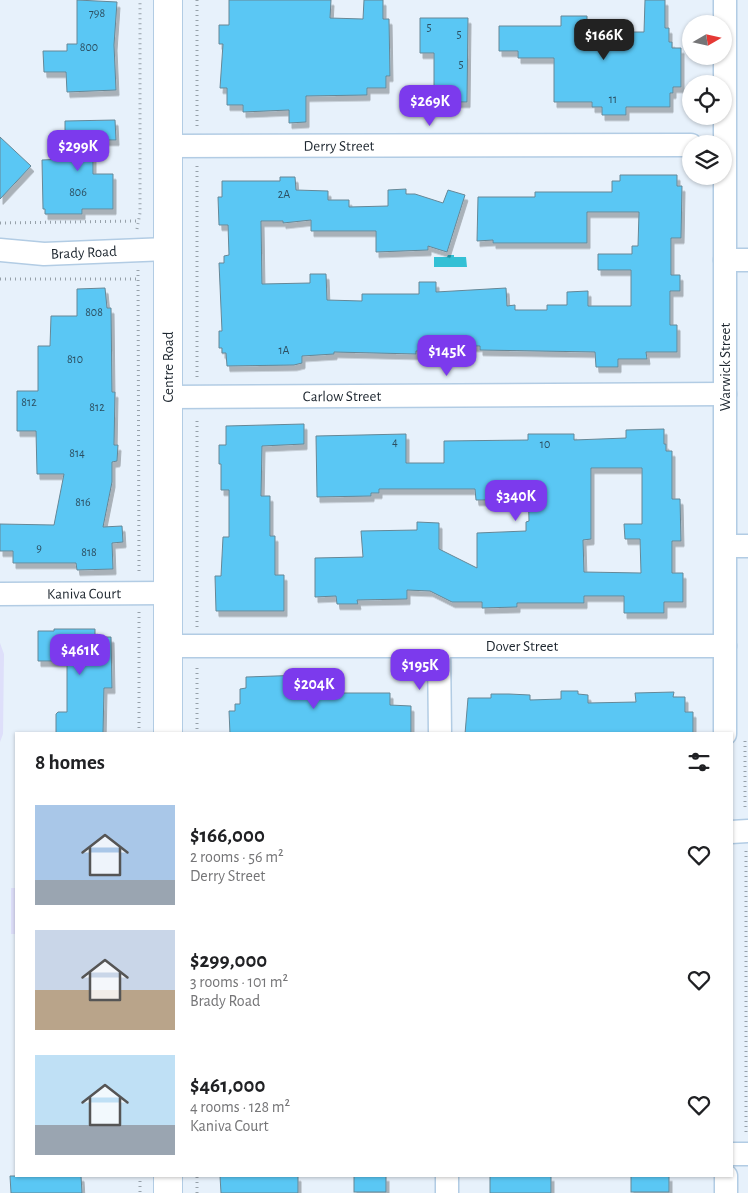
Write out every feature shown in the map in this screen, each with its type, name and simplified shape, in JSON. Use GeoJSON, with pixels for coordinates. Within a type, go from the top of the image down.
{"type":"FeatureCollection","features":[{"type":"Feature","properties":{"kind":"main road","name":"Centre Road"},"geometry":{"type":"LineString","coordinates":[[168,0],[168,732]]}},
{"type":"Feature","properties":{"kind":"main road"},"geometry":{"type":"LineString","coordinates":[[168,1177],[168,1193]]}},
{"type":"Feature","properties":{"kind":"street","name":"Warwick Street"},"geometry":{"type":"LineString","coordinates":[[724,135],[725,0]]}},
{"type":"Feature","properties":{"kind":"street","name":"Derry Street"},"geometry":{"type":"LineString","coordinates":[[168,146],[682,145]]}},
{"type":"Feature","properties":{"kind":"street","name":"Warwick Street"},"geometry":{"type":"LineString","coordinates":[[724,185],[725,732]]}},
{"type":"Feature","properties":{"kind":"street","name":"Brady Road"},"geometry":{"type":"LineString","coordinates":[[0,250],[44,254],[167,249]]}},
{"type":"Feature","properties":{"kind":"street"},"geometry":{"type":"LineString","coordinates":[[725,260],[748,260]]}},
{"type":"Feature","properties":{"kind":"street","name":"Carlow Street"},"geometry":{"type":"LineString","coordinates":[[168,397],[725,394]]}},
{"type":"Feature","properties":{"kind":"street"},"geometry":{"type":"LineString","coordinates":[[726,546],[748,546]]}},
{"type":"Feature","properties":{"kind":"street","name":"Kaniva Court"},"geometry":{"type":"LineString","coordinates":[[0,594],[168,593]]}},
{"type":"Feature","properties":{"kind":"street","name":"Dover Street"},"geometry":{"type":"LineString","coordinates":[[168,646],[197,657],[439,648],[725,646]]}},
{"type":"Feature","properties":{"kind":"street"},"geometry":{"type":"LineString","coordinates":[[439,648],[440,732]]}},
{"type":"Feature","properties":{"kind":"street"},"geometry":{"type":"LineString","coordinates":[[733,832],[748,832]]}},
{"type":"Feature","properties":{"kind":"street"},"geometry":{"type":"LineString","coordinates":[[733,1154],[748,1154]]}},
{"type":"Feature","properties":{"kind":"street"},"geometry":{"type":"LineString","coordinates":[[447,1177],[447,1193]]}},
{"type":"Feature","properties":{"kind":"street"},"geometry":{"type":"LineString","coordinates":[[726,1177],[726,1193]]}},
{"type":"Feature","properties":{"kind":"path"},"geometry":{"type":"LineString","coordinates":[[139,732],[138,279],[136,222],[140,213],[140,0]]}},
{"type":"Feature","properties":{"kind":"path"},"geometry":{"type":"LineString","coordinates":[[197,0],[197,732]]}},
{"type":"Feature","properties":{"kind":"path"},"geometry":{"type":"LineString","coordinates":[[0,223],[136,222]]}},
{"type":"Feature","properties":{"kind":"path"},"geometry":{"type":"LineString","coordinates":[[0,280],[138,279]]}},
{"type":"Feature","properties":{"kind":"path"},"geometry":{"type":"LineString","coordinates":[[197,657],[206,668]]}},
{"type":"Feature","properties":{"kind":"path"},"geometry":{"type":"LineString","coordinates":[[140,1177],[140,1193]]}},
{"type":"Feature","properties":{"kind":"path"},"geometry":{"type":"LineString","coordinates":[[197,1177],[197,1193]]}},
{"type":"Feature","properties":{"kind":"shaded area"},"geometry":{"type":"Polygon","coordinates":[[[0,643],[4,654],[3,734],[0,742],[0,643]]]}},
{"type":"Feature","properties":{"kind":"shaded area"},"geometry":{"type":"Polygon","coordinates":[[[11,888],[15,888],[15,934],[11,934],[11,888]]]}},
{"type":"Feature","properties":{"kind":"water"},"geometry":{"type":"Polygon","coordinates":[[[448,255],[466,257],[467,267],[434,267],[434,257],[447,257],[448,255]]]}},
{"type":"Feature","properties":{"kind":"building"},"geometry":{"type":"Polygon","coordinates":[[[77,0],[117,2],[114,45],[116,90],[67,92],[66,72],[44,72],[43,51],[67,51],[67,44],[77,44],[77,0]]]}},
{"type":"Feature","properties":{"kind":"building"},"geometry":{"type":"Polygon","coordinates":[[[229,0],[331,0],[330,18],[363,19],[364,0],[383,0],[383,19],[389,19],[390,76],[386,76],[386,88],[367,88],[367,95],[306,96],[306,122],[289,123],[289,110],[243,112],[243,105],[227,105],[227,88],[220,88],[223,44],[219,44],[219,25],[229,25],[229,0]]]}},
{"type":"Feature","properties":{"kind":"building"},"geometry":{"type":"Polygon","coordinates":[[[645,0],[665,0],[665,28],[669,28],[669,42],[672,42],[672,48],[681,48],[681,87],[673,87],[673,93],[670,93],[670,107],[626,107],[626,115],[602,115],[602,107],[592,107],[592,102],[554,102],[554,58],[518,58],[518,51],[499,51],[499,26],[561,26],[561,16],[587,16],[587,32],[644,32],[645,0]]]}},
{"type":"Feature","properties":{"kind":"building"},"geometry":{"type":"Polygon","coordinates":[[[420,18],[468,18],[467,102],[436,102],[436,91],[434,91],[434,53],[420,53],[420,18]]]}},
{"type":"Feature","properties":{"kind":"building"},"geometry":{"type":"Polygon","coordinates":[[[115,120],[116,140],[93,140],[93,174],[113,174],[113,209],[82,209],[82,214],[45,214],[45,209],[43,209],[42,160],[65,159],[65,121],[115,120]]]}},
{"type":"Feature","properties":{"kind":"building"},"geometry":{"type":"Polygon","coordinates":[[[0,137],[31,166],[0,199],[0,137]]]}},
{"type":"Feature","properties":{"kind":"building"},"geometry":{"type":"Polygon","coordinates":[[[620,175],[677,175],[677,186],[682,186],[681,238],[671,238],[671,275],[680,275],[680,291],[670,291],[670,325],[677,325],[677,352],[646,352],[647,359],[618,359],[618,367],[596,367],[595,352],[480,350],[480,346],[450,346],[450,351],[416,351],[416,354],[334,352],[334,354],[302,356],[302,363],[294,365],[227,366],[226,353],[222,353],[222,348],[219,348],[219,331],[222,331],[219,263],[224,263],[224,256],[229,255],[228,225],[219,225],[218,197],[222,197],[222,181],[280,181],[280,177],[295,177],[296,190],[328,191],[328,200],[349,200],[349,207],[388,206],[388,190],[406,189],[406,194],[415,194],[443,203],[448,190],[465,195],[447,252],[428,246],[428,250],[376,252],[376,231],[311,231],[311,220],[283,223],[283,221],[261,221],[262,284],[310,283],[310,274],[326,274],[327,300],[362,301],[362,294],[419,294],[419,282],[436,282],[436,292],[506,288],[507,306],[515,305],[515,310],[547,310],[547,305],[567,305],[567,292],[588,291],[588,306],[631,306],[631,270],[598,270],[598,254],[632,254],[632,246],[638,246],[639,212],[587,212],[587,243],[493,243],[493,240],[477,241],[478,197],[535,197],[535,192],[612,192],[612,181],[620,181],[620,175]]]}},
{"type":"Feature","properties":{"kind":"building"},"geometry":{"type":"Polygon","coordinates":[[[105,288],[107,308],[111,308],[112,392],[115,392],[114,445],[118,445],[117,461],[112,462],[112,482],[103,527],[122,526],[123,542],[112,543],[113,569],[77,570],[76,563],[13,563],[13,551],[0,551],[0,524],[54,525],[64,474],[37,474],[36,431],[17,431],[17,391],[38,391],[38,346],[50,346],[51,316],[77,316],[77,289],[105,288]]]}},
{"type":"Feature","properties":{"kind":"building"},"geometry":{"type":"Polygon","coordinates":[[[304,424],[304,444],[262,446],[261,496],[270,496],[270,536],[275,536],[275,575],[284,575],[284,611],[216,611],[215,576],[221,576],[223,537],[229,537],[229,490],[221,490],[221,464],[219,464],[219,445],[226,445],[226,426],[304,424]]]}},
{"type":"Feature","properties":{"kind":"building"},"geometry":{"type":"Polygon","coordinates":[[[664,429],[666,451],[672,451],[672,499],[680,499],[681,541],[672,541],[672,573],[683,573],[683,602],[664,602],[664,613],[624,613],[624,596],[584,596],[584,603],[517,603],[517,607],[482,608],[482,602],[452,602],[430,591],[407,590],[407,599],[357,600],[358,604],[337,604],[336,596],[315,597],[315,558],[363,557],[361,531],[417,530],[417,522],[439,523],[439,549],[477,568],[477,533],[526,531],[526,522],[529,521],[528,482],[495,483],[496,500],[476,500],[475,489],[379,489],[379,493],[371,493],[371,496],[317,497],[316,436],[406,434],[406,463],[444,463],[444,441],[528,440],[528,434],[574,434],[574,440],[626,438],[626,430],[664,429]],[[591,468],[591,539],[583,540],[584,572],[641,573],[640,539],[625,539],[624,524],[642,524],[642,468],[591,468]]]}},
{"type":"Feature","properties":{"kind":"building"},"geometry":{"type":"Polygon","coordinates":[[[54,629],[95,629],[95,637],[111,637],[112,688],[104,688],[103,732],[56,732],[56,714],[58,712],[67,712],[67,661],[38,661],[38,631],[54,631],[54,629]]]}},
{"type":"Feature","properties":{"kind":"building"},"geometry":{"type":"Polygon","coordinates":[[[305,675],[306,693],[390,693],[390,705],[411,706],[411,732],[230,732],[229,711],[235,711],[235,704],[240,704],[240,689],[246,688],[246,677],[305,675]]]}},
{"type":"Feature","properties":{"kind":"building"},"geometry":{"type":"Polygon","coordinates":[[[561,691],[578,691],[578,694],[588,695],[588,703],[636,702],[635,693],[674,692],[673,697],[685,697],[685,712],[693,712],[693,732],[465,732],[468,698],[491,698],[491,694],[509,694],[530,695],[530,700],[561,699],[561,691]]]}},
{"type":"Feature","properties":{"kind":"building"},"geometry":{"type":"Polygon","coordinates":[[[10,1176],[81,1177],[82,1193],[11,1193],[10,1176]]]}},
{"type":"Feature","properties":{"kind":"building"},"geometry":{"type":"Polygon","coordinates":[[[220,1177],[298,1177],[298,1193],[221,1193],[220,1177]]]}},
{"type":"Feature","properties":{"kind":"building"},"geometry":{"type":"Polygon","coordinates":[[[354,1177],[386,1177],[386,1192],[354,1192],[354,1177]]]}},
{"type":"Feature","properties":{"kind":"building"},"geometry":{"type":"Polygon","coordinates":[[[490,1177],[551,1177],[551,1193],[490,1193],[490,1177]]]}},
{"type":"Feature","properties":{"kind":"building"},"geometry":{"type":"Polygon","coordinates":[[[631,1177],[669,1177],[669,1192],[631,1192],[631,1177]]]}}]}
